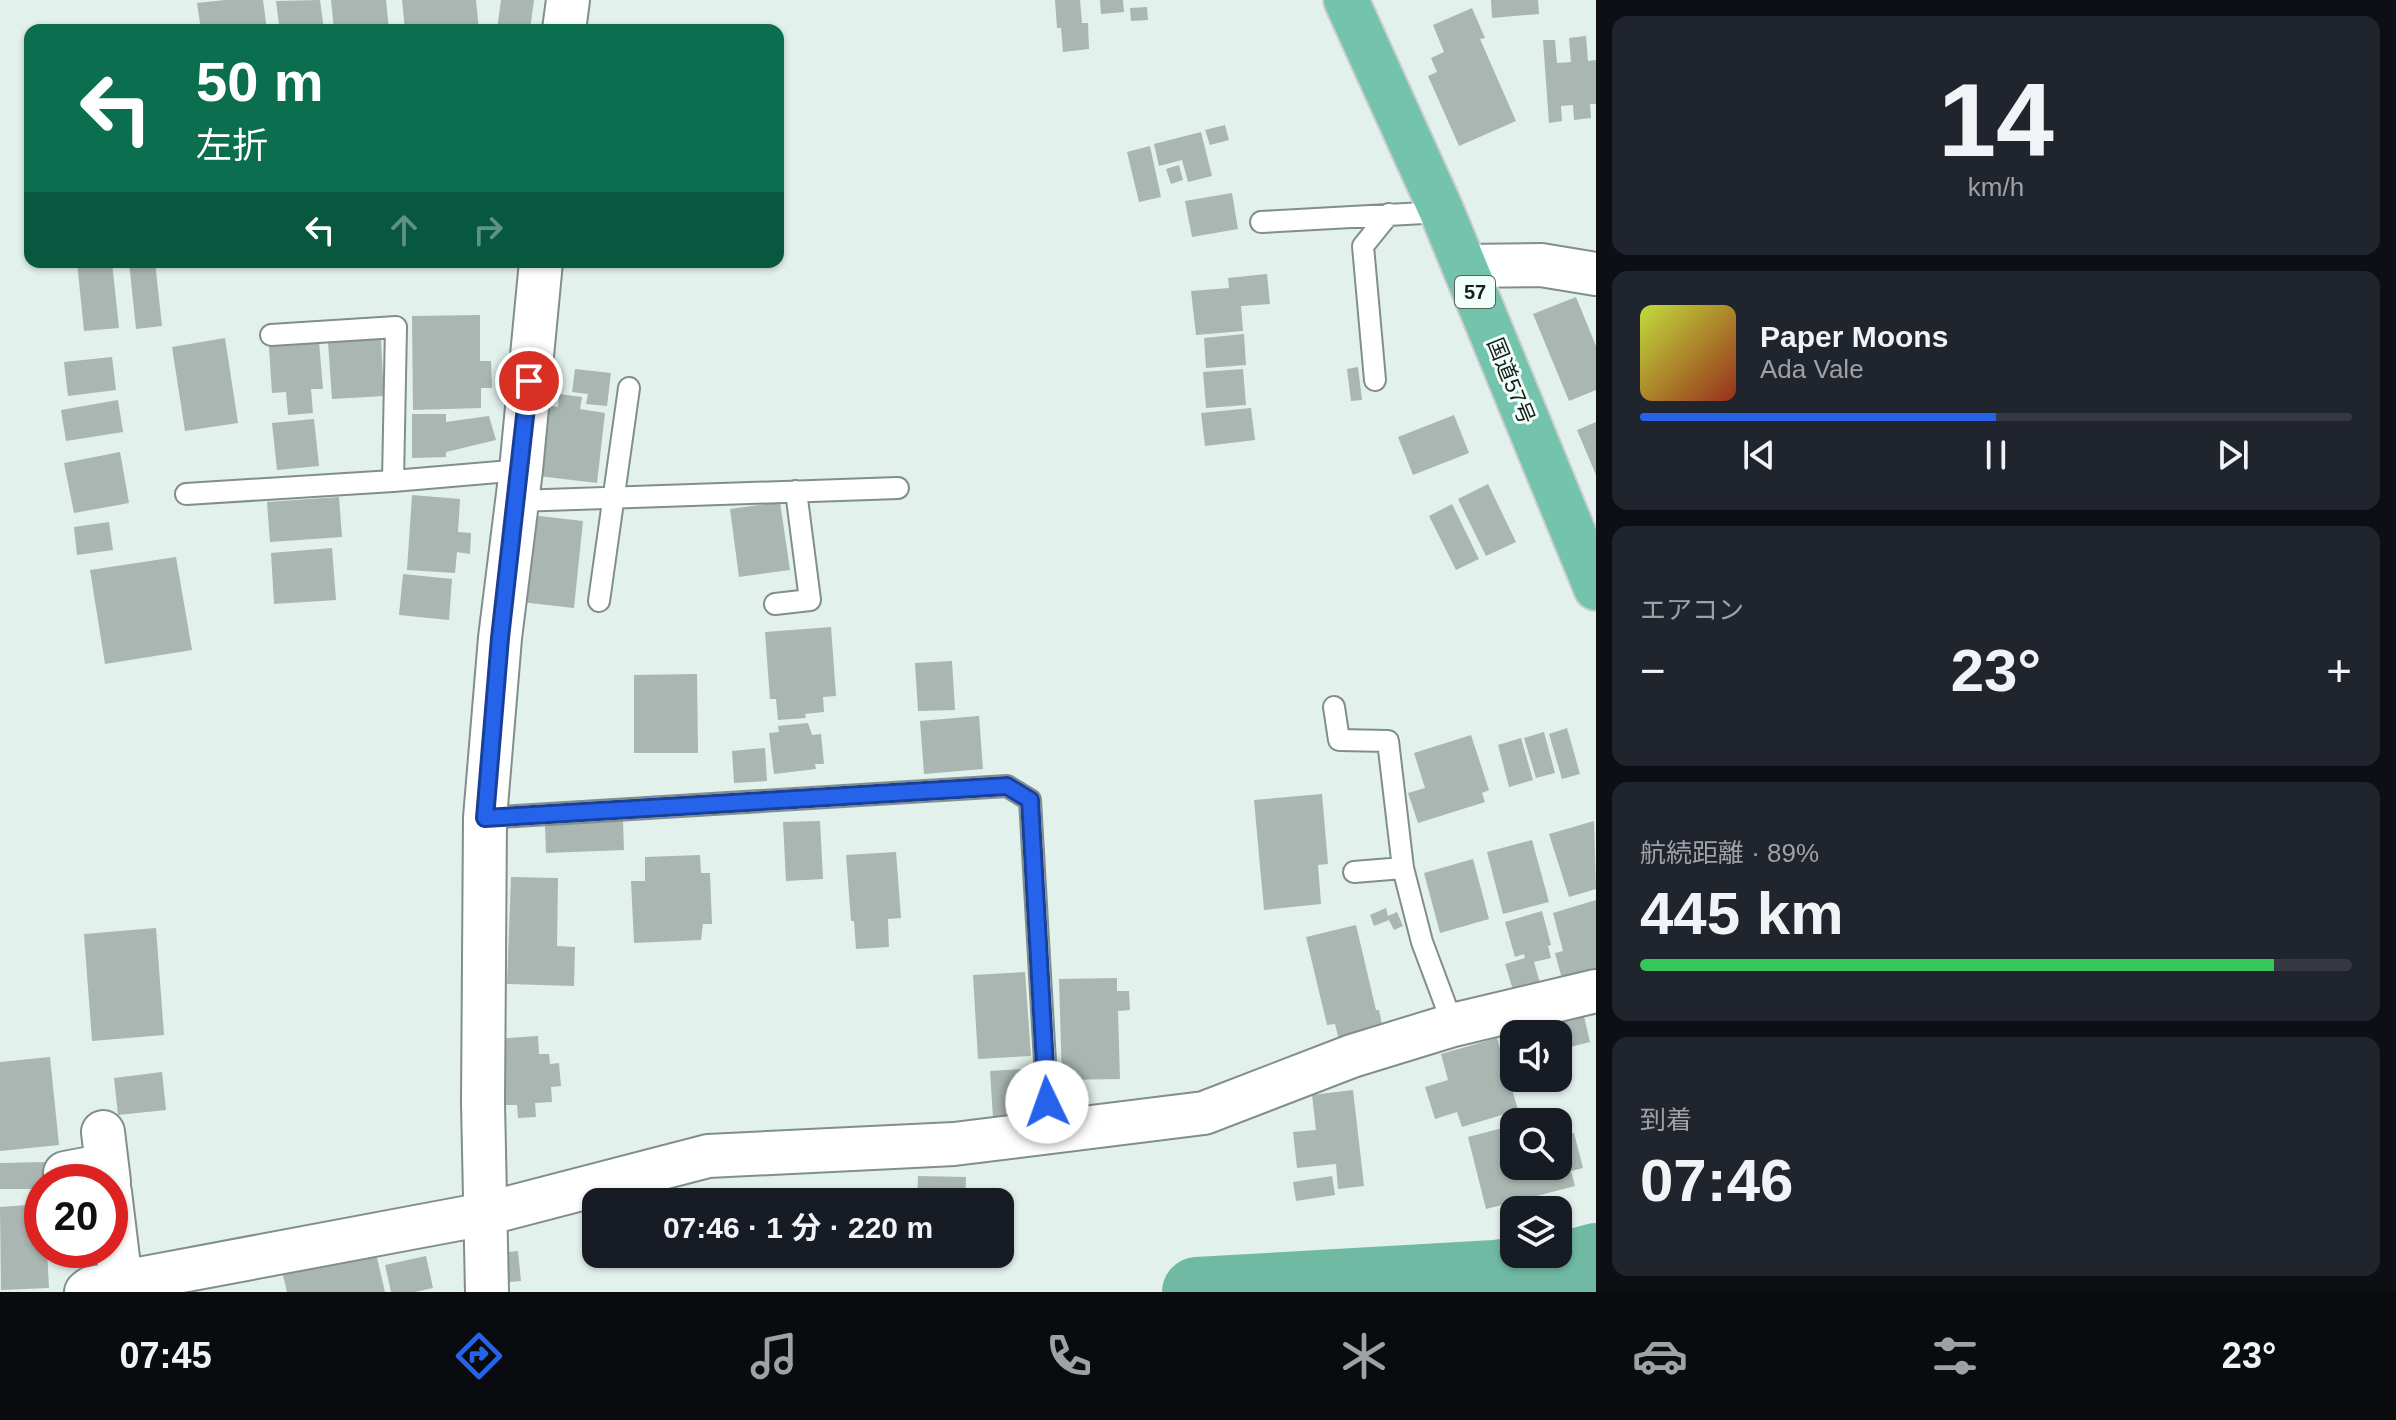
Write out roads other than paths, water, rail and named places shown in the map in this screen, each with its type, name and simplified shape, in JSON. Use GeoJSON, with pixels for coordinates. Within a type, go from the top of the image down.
{"type":"FeatureCollection","features":[{"type":"Feature","properties":{"kind":"highway","name":"国道57号"},"geometry":{"type":"LineString","coordinates":[[1346,0],[1442,212],[1596,588]]}},
{"type":"Feature","properties":{"kind":"street"},"geometry":{"type":"LineString","coordinates":[[565,24],[568,0]]}},
{"type":"Feature","properties":{"kind":"street"},"geometry":{"type":"LineString","coordinates":[[1464,266],[1541,265],[1596,274]]}},
{"type":"Feature","properties":{"kind":"street"},"geometry":{"type":"LineString","coordinates":[[487,1292],[485,818],[500,638],[540,268]]}},
{"type":"Feature","properties":{"kind":"street"},"geometry":{"type":"LineString","coordinates":[[104,1268],[103,1288],[485,1214],[708,1156],[954,1144],[1204,1113],[1352,1056],[1453,1025],[1596,991]]}},
{"type":"Feature","properties":{"kind":"lane"},"geometry":{"type":"LineString","coordinates":[[1261,222],[1442,212]]}},
{"type":"Feature","properties":{"kind":"lane"},"geometry":{"type":"LineString","coordinates":[[1375,380],[1363,246],[1389,214]]}},
{"type":"Feature","properties":{"kind":"lane"},"geometry":{"type":"LineString","coordinates":[[271,335],[396,327],[393,481]]}},
{"type":"Feature","properties":{"kind":"lane"},"geometry":{"type":"LineString","coordinates":[[599,601],[629,388]]}},
{"type":"Feature","properties":{"kind":"lane"},"geometry":{"type":"LineString","coordinates":[[186,494],[393,481],[519,486],[612,498],[898,488]]}},
{"type":"Feature","properties":{"kind":"lane"},"geometry":{"type":"LineString","coordinates":[[775,604],[810,600],[796,491]]}},
{"type":"Feature","properties":{"kind":"lane"},"geometry":{"type":"LineString","coordinates":[[1334,707],[1339,740],[1388,741],[1403,868],[1422,942],[1453,1025]]}},
{"type":"Feature","properties":{"kind":"lane"},"geometry":{"type":"LineString","coordinates":[[485,818],[1007,786],[1030,800],[1049,1132]]}},
{"type":"Feature","properties":{"kind":"lane"},"geometry":{"type":"LineString","coordinates":[[1354,872],[1403,868]]}},
{"type":"Feature","properties":{"kind":"waterway"},"geometry":{"type":"LineString","coordinates":[[1197,1292],[1495,1275],[1567,1266],[1596,1258]]}}]}
